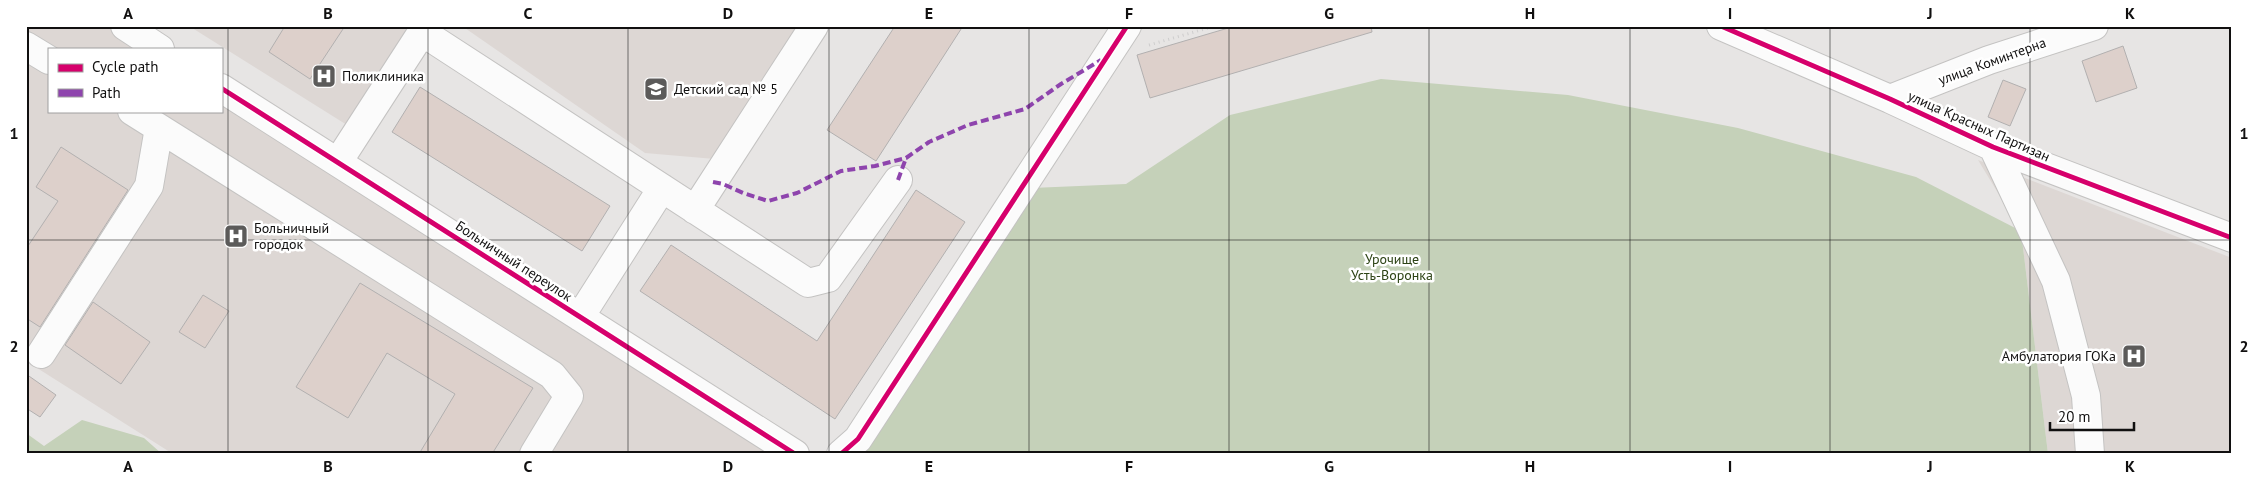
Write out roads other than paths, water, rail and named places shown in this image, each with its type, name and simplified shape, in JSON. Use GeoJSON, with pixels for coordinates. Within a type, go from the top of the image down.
{"type":"FeatureCollection","features":[{"type":"Feature","properties":{"kind":"street"},"geometry":{"type":"LineString","coordinates":[[125,26],[158,48]]}},
{"type":"Feature","properties":{"kind":"street"},"geometry":{"type":"LineString","coordinates":[[695,210],[814,26]]}},
{"type":"Feature","properties":{"kind":"street"},"geometry":{"type":"LineString","coordinates":[[841,454],[858,439],[1127,26]]}},
{"type":"Feature","properties":{"kind":"street","name":"улица Красных Партизан"},"geometry":{"type":"LineString","coordinates":[[1721,26],[1890,99],[1993,147],[2232,238]]}},
{"type":"Feature","properties":{"kind":"street","name":"улица Коминтерна"},"geometry":{"type":"LineString","coordinates":[[1890,99],[1989,60],[2094,26]]}},
{"type":"Feature","properties":{"kind":"street"},"geometry":{"type":"LineString","coordinates":[[338,162],[424,29],[808,283],[828,278],[898,180]]}},
{"type":"Feature","properties":{"kind":"street"},"geometry":{"type":"LineString","coordinates":[[26,46],[48,59]]}},
{"type":"Feature","properties":{"kind":"street","name":"Больничный переулок"},"geometry":{"type":"LineString","coordinates":[[222,89],[796,454]]}},
{"type":"Feature","properties":{"kind":"street"},"geometry":{"type":"LineString","coordinates":[[134,112],[552,375],[569,396],[534,454]]}},
{"type":"Feature","properties":{"kind":"street"},"geometry":{"type":"LineString","coordinates":[[41,354],[148,186],[159,128]]}},
{"type":"Feature","properties":{"kind":"street"},"geometry":{"type":"LineString","coordinates":[[1993,147],[2056,281],[2086,396],[2090,454]]}},
{"type":"Feature","properties":{"kind":"street"},"geometry":{"type":"LineString","coordinates":[[580,316],[662,188]]}},
{"type":"Feature","properties":{"kind":"place","name":"Поликлиника"},"geometry":{"type":"Point","coordinates":[324,76]}},
{"type":"Feature","properties":{"kind":"place","name":"Детский сад № 5"},"geometry":{"type":"Point","coordinates":[656,89]}},
{"type":"Feature","properties":{"kind":"place","name":"Больничный городок"},"geometry":{"type":"Point","coordinates":[236,236]}},
{"type":"Feature","properties":{"kind":"place","name":"Амбулатория ГОКа"},"geometry":{"type":"Point","coordinates":[2134,356]}},
{"type":"Feature","properties":{"kind":"park label","name":"Урочище Усть-Воронка"},"geometry":{"type":"Point","coordinates":[1392,268]}}]}
